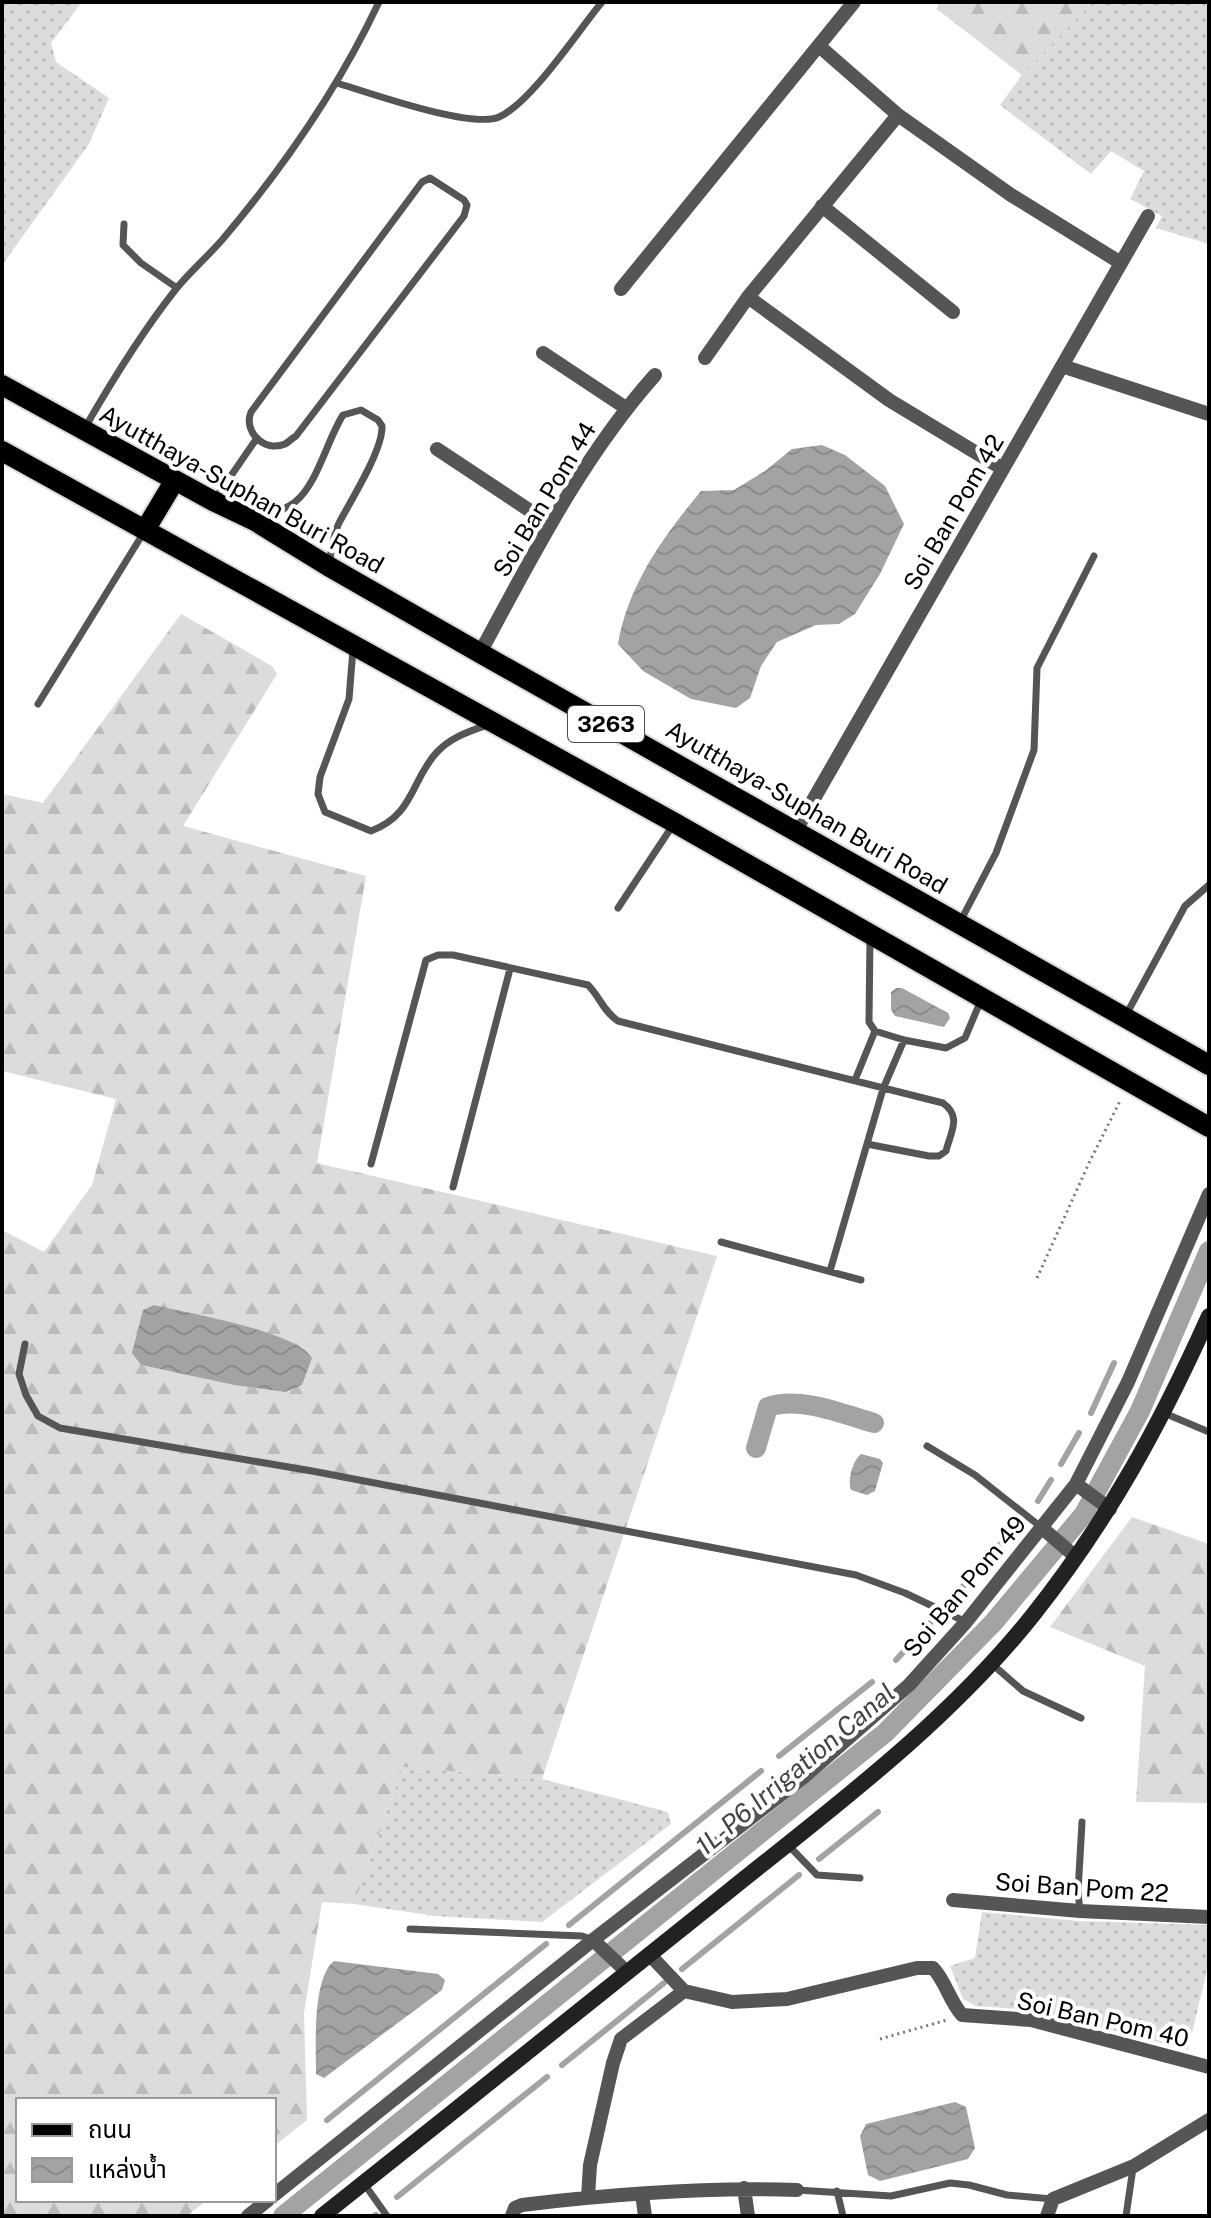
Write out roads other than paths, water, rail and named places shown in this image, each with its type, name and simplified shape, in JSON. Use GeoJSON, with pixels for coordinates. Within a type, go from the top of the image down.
{"type":"FeatureCollection","features":[{"type":"Feature","properties":{"kind":"main road","name":"Ayutthaya-Suphan Buri Road"},"geometry":{"type":"LineString","coordinates":[[2,385],[255,521],[480,653],[1209,1065]]}},
{"type":"Feature","properties":{"kind":"main road","name":"3263"},"geometry":{"type":"LineString","coordinates":[[2,451],[675,823],[1209,1127]]}},
{"type":"Feature","properties":{"kind":"main road"},"geometry":{"type":"LineString","coordinates":[[145,530],[175,480]]}},
{"type":"Feature","properties":{"kind":"main road"},"geometry":{"type":"LineString","coordinates":[[322,2216],[885,1766],[990,1663],[1032,1616],[1076,1557],[1104,1505],[1164,1413],[1209,1316]]}},
{"type":"Feature","properties":{"kind":"street"},"geometry":{"type":"LineString","coordinates":[[621,289],[854,2]]}},
{"type":"Feature","properties":{"kind":"street"},"geometry":{"type":"LineString","coordinates":[[819,46],[898,115],[1011,195],[1121,263]]}},
{"type":"Feature","properties":{"kind":"street"},"geometry":{"type":"LineString","coordinates":[[705,358],[748,297],[898,115]]}},
{"type":"Feature","properties":{"kind":"street"},"geometry":{"type":"LineString","coordinates":[[822,206],[953,312]]}},
{"type":"Feature","properties":{"kind":"street","name":"Soi Ban Pom 42"},"geometry":{"type":"LineString","coordinates":[[796,830],[1148,216]]}},
{"type":"Feature","properties":{"kind":"street"},"geometry":{"type":"LineString","coordinates":[[748,297],[889,400],[1003,469]]}},
{"type":"Feature","properties":{"kind":"street"},"geometry":{"type":"LineString","coordinates":[[543,353],[626,408]]}},
{"type":"Feature","properties":{"kind":"street"},"geometry":{"type":"LineString","coordinates":[[1062,366],[1209,414]]}},
{"type":"Feature","properties":{"kind":"street","name":"Soi Ban Pom 44"},"geometry":{"type":"LineString","coordinates":[[480,653],[550,524],[626,408],[655,375]]}},
{"type":"Feature","properties":{"kind":"street"},"geometry":{"type":"LineString","coordinates":[[437,449],[550,524]]}},
{"type":"Feature","properties":{"kind":"street","name":"Soi Ban Pom 49"},"geometry":{"type":"LineString","coordinates":[[276,2194],[604,1950],[909,1685],[1080,1487],[1209,1194]]}},
{"type":"Feature","properties":{"kind":"street"},"geometry":{"type":"LineString","coordinates":[[1080,1487],[1104,1505]]}},
{"type":"Feature","properties":{"kind":"street"},"geometry":{"type":"LineString","coordinates":[[1045,1531],[1076,1557]]}},
{"type":"Feature","properties":{"kind":"street","name":"Soi Ban Pom 22"},"geometry":{"type":"LineString","coordinates":[[953,1900],[1080,1911],[1209,1917]]}},
{"type":"Feature","properties":{"kind":"street"},"geometry":{"type":"LineString","coordinates":[[604,1950],[627,1972]]}},
{"type":"Feature","properties":{"kind":"street"},"geometry":{"type":"LineString","coordinates":[[588,2197],[590,2165],[621,2039],[684,1991],[649,1954]]}},
{"type":"Feature","properties":{"kind":"street","name":"Soi Ban Pom 40"},"geometry":{"type":"LineString","coordinates":[[684,1991],[732,2002],[787,1999],[917,1968],[933,1968],[943,1979],[950,2001],[962,2015],[1031,2020],[1209,2067]]}},
{"type":"Feature","properties":{"kind":"street"},"geometry":{"type":"LineString","coordinates":[[1047,2216],[1053,2199],[1134,2166],[1209,2120]]}},
{"type":"Feature","properties":{"kind":"street"},"geometry":{"type":"LineString","coordinates":[[512,2216],[515,2208],[522,2205],[588,2197],[744,2188],[797,2190]]}},
{"type":"Feature","properties":{"kind":"street"},"geometry":{"type":"LineString","coordinates":[[744,2188],[748,2216]]}},
{"type":"Feature","properties":{"kind":"street"},"geometry":{"type":"LineString","coordinates":[[642,2194],[645,2216]]}},
{"type":"Feature","properties":{"kind":"street"},"geometry":{"type":"LineString","coordinates":[[248,2216],[266,2202]]}},
{"type":"Feature","properties":{"kind":"lane"},"geometry":{"type":"LineString","coordinates":[[83,430],[116,374],[177,288],[221,241],[337,83],[379,2]]}},
{"type":"Feature","properties":{"kind":"lane"},"geometry":{"type":"LineString","coordinates":[[337,83],[472,120],[498,117],[526,96],[602,2]]}},
{"type":"Feature","properties":{"kind":"lane"},"geometry":{"type":"LineString","coordinates":[[430,178],[438,181],[464,200],[467,208],[464,216],[296,436],[285,444],[271,446],[257,438],[248,429],[247,420],[251,412],[422,182],[430,178]]}},
{"type":"Feature","properties":{"kind":"lane"},"geometry":{"type":"LineString","coordinates":[[124,224],[123,245],[141,263],[177,288]]}},
{"type":"Feature","properties":{"kind":"lane"},"geometry":{"type":"LineString","coordinates":[[255,521],[283,510],[308,487],[331,433],[343,415],[361,410],[378,420],[382,426],[381,440],[348,510],[339,522],[328,566]]}},
{"type":"Feature","properties":{"kind":"lane"},"geometry":{"type":"LineString","coordinates":[[213,501],[257,438]]}},
{"type":"Feature","properties":{"kind":"lane"},"geometry":{"type":"LineString","coordinates":[[38,704],[145,530]]}},
{"type":"Feature","properties":{"kind":"lane"},"geometry":{"type":"LineString","coordinates":[[959,924],[996,853],[1034,750],[1037,668],[1094,556]]}},
{"type":"Feature","properties":{"kind":"lane"},"geometry":{"type":"LineString","coordinates":[[353,644],[349,699],[320,777],[318,794],[325,812],[371,831],[388,825],[402,810],[436,753],[455,736],[492,723]]}},
{"type":"Feature","properties":{"kind":"lane"},"geometry":{"type":"LineString","coordinates":[[618,908],[675,823]]}},
{"type":"Feature","properties":{"kind":"lane"},"geometry":{"type":"LineString","coordinates":[[1125,1017],[1185,906],[1209,885]]}},
{"type":"Feature","properties":{"kind":"lane"},"geometry":{"type":"LineString","coordinates":[[870,935],[869,1022],[875,1031],[946,1048],[965,1038],[982,998]]}},
{"type":"Feature","properties":{"kind":"lane"},"geometry":{"type":"LineString","coordinates":[[371,1164],[426,960],[438,955],[453,955],[588,985],[607,1014],[618,1021],[943,1103],[955,1117],[946,1151],[939,1156],[867,1144]]}},
{"type":"Feature","properties":{"kind":"lane"},"geometry":{"type":"LineString","coordinates":[[453,1187],[510,969]]}},
{"type":"Feature","properties":{"kind":"lane"},"geometry":{"type":"LineString","coordinates":[[855,1080],[875,1031]]}},
{"type":"Feature","properties":{"kind":"lane"},"geometry":{"type":"LineString","coordinates":[[830,1271],[883,1089],[904,1040]]}},
{"type":"Feature","properties":{"kind":"lane"},"geometry":{"type":"LineString","coordinates":[[721,1242],[861,1280]]}},
{"type":"Feature","properties":{"kind":"lane"},"geometry":{"type":"LineString","coordinates":[[25,1344],[19,1374],[26,1395],[38,1416],[60,1428],[312,1471],[856,1575],[905,1593],[966,1622]]}},
{"type":"Feature","properties":{"kind":"lane"},"geometry":{"type":"LineString","coordinates":[[1164,1413],[1209,1432]]}},
{"type":"Feature","properties":{"kind":"lane"},"geometry":{"type":"LineString","coordinates":[[927,1446],[975,1475],[1045,1531]]}},
{"type":"Feature","properties":{"kind":"lane"},"geometry":{"type":"LineString","coordinates":[[990,1663],[1023,1691],[1081,1718]]}},
{"type":"Feature","properties":{"kind":"lane"},"geometry":{"type":"LineString","coordinates":[[1080,1911],[1078,1892],[1082,1822]]}},
{"type":"Feature","properties":{"kind":"lane"},"geometry":{"type":"LineString","coordinates":[[787,1844],[817,1875],[860,1878]]}},
{"type":"Feature","properties":{"kind":"lane"},"geometry":{"type":"LineString","coordinates":[[410,1929],[582,1936],[604,1950]]}},
{"type":"Feature","properties":{"kind":"lane"},"geometry":{"type":"LineString","coordinates":[[1126,2216],[1134,2166]]}},
{"type":"Feature","properties":{"kind":"lane"},"geometry":{"type":"LineString","coordinates":[[364,2183],[387,2216]]}},
{"type":"Feature","properties":{"kind":"lane"},"geometry":{"type":"LineString","coordinates":[[797,2190],[891,2196],[950,2183],[1007,2195],[1053,2199]]}},
{"type":"Feature","properties":{"kind":"lane"},"geometry":{"type":"LineString","coordinates":[[837,2191],[843,2216]]}},
{"type":"Feature","properties":{"kind":"water"},"geometry":{"type":"Polygon","coordinates":[[[822,445],[845,455],[885,486],[904,524],[880,574],[855,614],[839,624],[816,625],[777,642],[761,666],[750,698],[736,708],[691,699],[643,671],[618,644],[623,622],[649,563],[687,508],[701,491],[734,490],[792,449],[822,445]]]}},
{"type":"Feature","properties":{"kind":"water"},"geometry":{"type":"Polygon","coordinates":[[[902,988],[948,1013],[950,1018],[944,1027],[895,1016],[891,1010],[891,992],[902,988]]]}},
{"type":"Feature","properties":{"kind":"water"},"geometry":{"type":"Polygon","coordinates":[[[154,1305],[264,1331],[302,1348],[312,1358],[302,1385],[285,1392],[234,1385],[141,1365],[132,1353],[143,1310],[154,1305]]]}},
{"type":"Feature","properties":{"kind":"water"},"geometry":{"type":"Polygon","coordinates":[[[861,1454],[880,1459],[883,1463],[875,1491],[867,1495],[851,1490],[850,1486],[853,1465],[861,1454]]]}},
{"type":"Feature","properties":{"kind":"water"},"geometry":{"type":"Polygon","coordinates":[[[334,1961],[438,1974],[445,1980],[442,1990],[324,2078],[316,2074],[317,2014],[322,1982],[334,1961]]]}},
{"type":"Feature","properties":{"kind":"water"},"geometry":{"type":"Polygon","coordinates":[[[955,2102],[966,2107],[975,2148],[968,2159],[880,2181],[868,2175],[860,2136],[866,2124],[955,2102]]]}},
{"type":"Feature","properties":{"kind":"waterway","name":"1L-P6 Irrigation Canal"},"geometry":{"type":"LineString","coordinates":[[283,2216],[885,1733],[993,1623],[1084,1514],[1140,1411],[1209,1251]]}},
{"type":"Feature","properties":{"kind":"waterway"},"geometry":{"type":"LineString","coordinates":[[1091,1413],[1114,1363]]}},
{"type":"Feature","properties":{"kind":"waterway"},"geometry":{"type":"LineString","coordinates":[[756,1448],[768,1407],[780,1404],[807,1405],[874,1423]]}},
{"type":"Feature","properties":{"kind":"waterway"},"geometry":{"type":"LineString","coordinates":[[1061,1464],[1079,1433]]}},
{"type":"Feature","properties":{"kind":"waterway"},"geometry":{"type":"LineString","coordinates":[[1038,1501],[1051,1480]]}},
{"type":"Feature","properties":{"kind":"waterway"},"geometry":{"type":"LineString","coordinates":[[950,1601],[1021,1521]]}},
{"type":"Feature","properties":{"kind":"waterway"},"geometry":{"type":"LineString","coordinates":[[896,1660],[934,1619]]}},
{"type":"Feature","properties":{"kind":"waterway"},"geometry":{"type":"LineString","coordinates":[[779,1756],[872,1682]]}},
{"type":"Feature","properties":{"kind":"waterway"},"geometry":{"type":"LineString","coordinates":[[569,1925],[761,1771]]}},
{"type":"Feature","properties":{"kind":"waterway"},"geometry":{"type":"LineString","coordinates":[[819,1859],[878,1812]]}},
{"type":"Feature","properties":{"kind":"waterway"},"geometry":{"type":"LineString","coordinates":[[682,1969],[799,1875]]}},
{"type":"Feature","properties":{"kind":"waterway"},"geometry":{"type":"LineString","coordinates":[[327,2120],[546,1944]]}},
{"type":"Feature","properties":{"kind":"waterway"},"geometry":{"type":"LineString","coordinates":[[562,2065],[664,1983]]}},
{"type":"Feature","properties":{"kind":"waterway"},"geometry":{"type":"LineString","coordinates":[[397,2197],[547,2077]]}}]}
